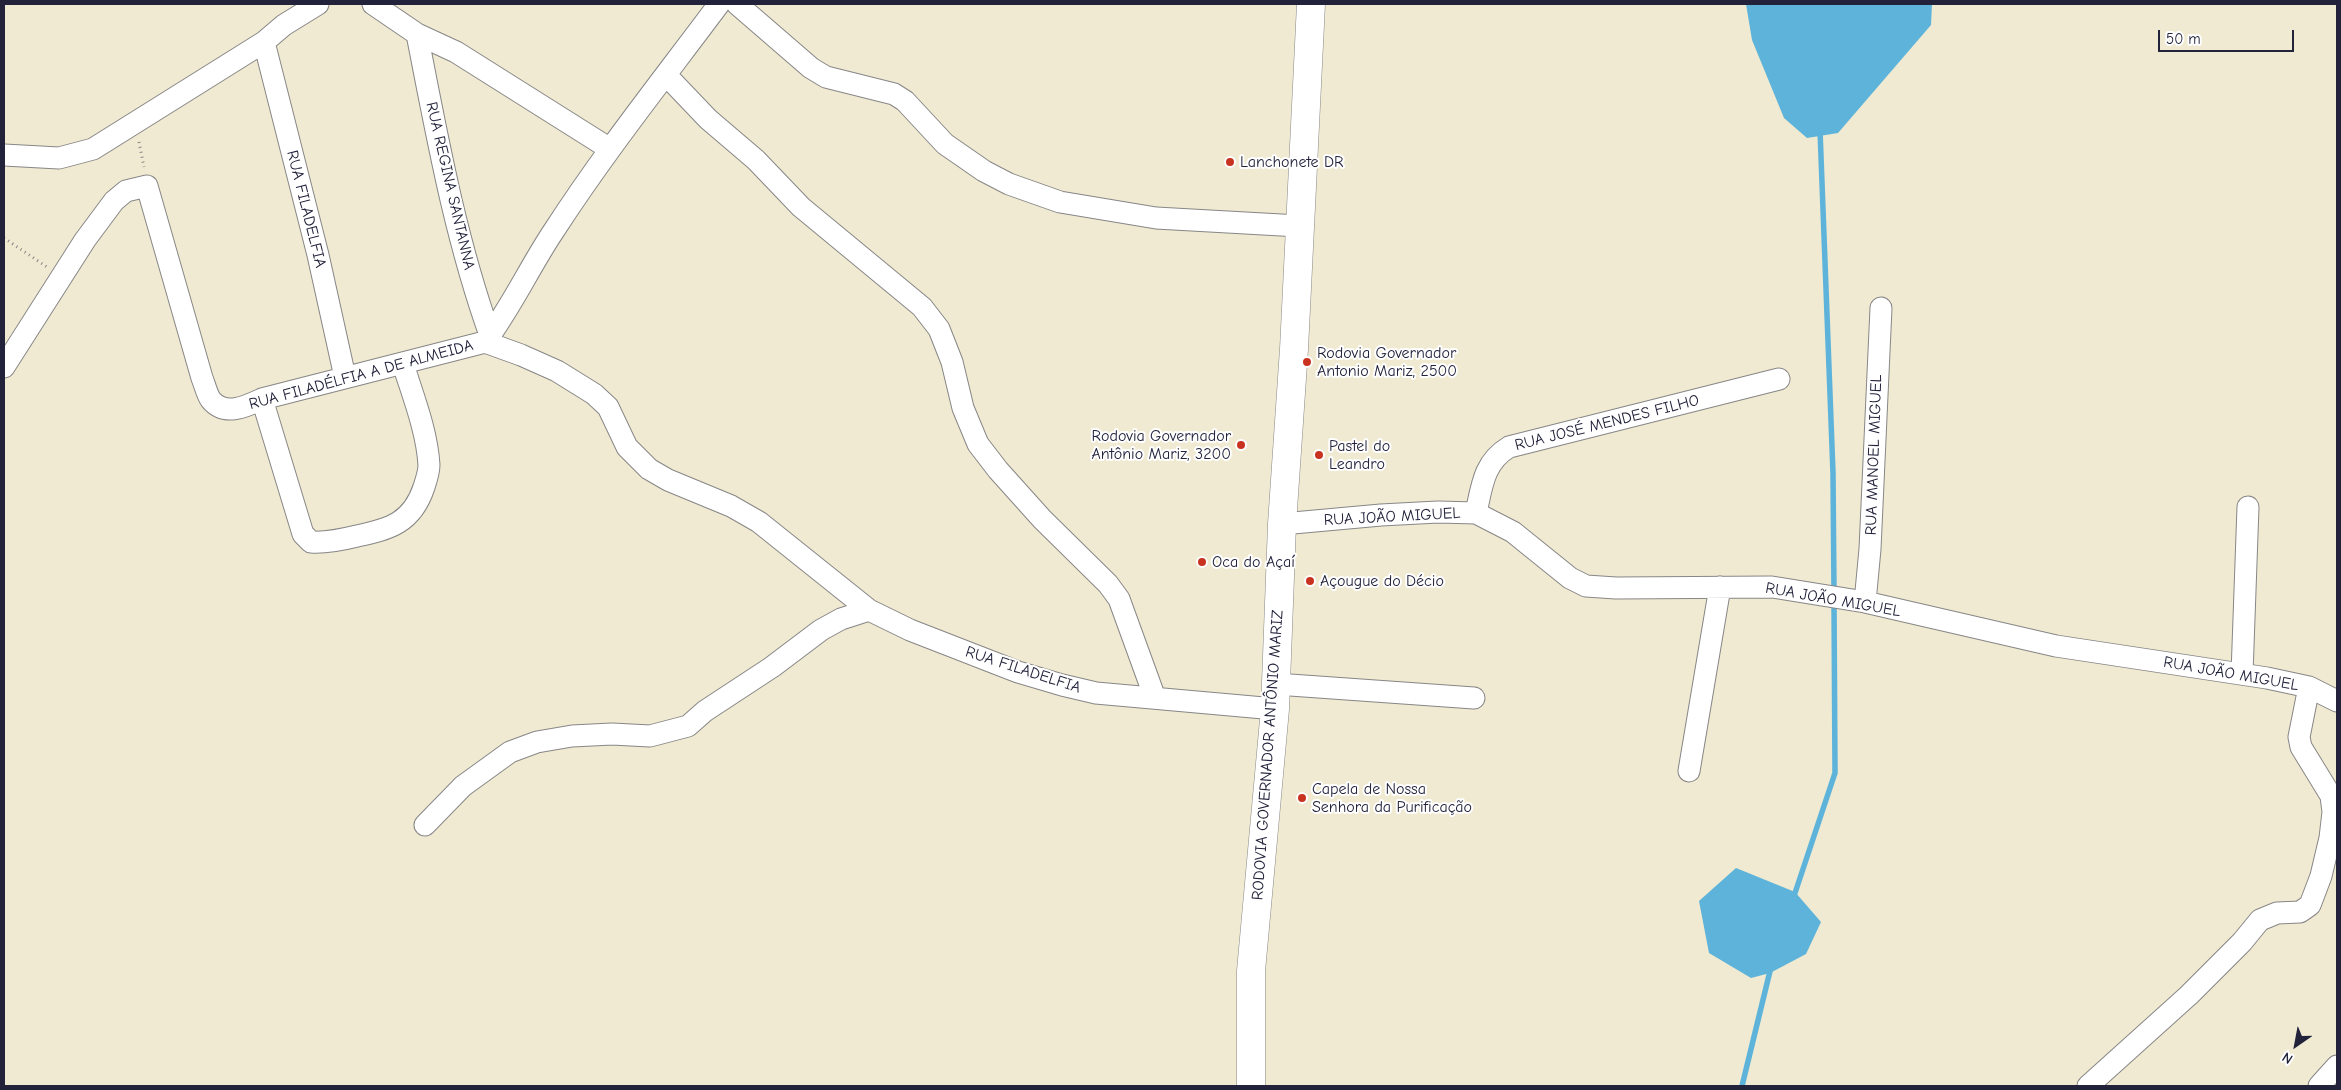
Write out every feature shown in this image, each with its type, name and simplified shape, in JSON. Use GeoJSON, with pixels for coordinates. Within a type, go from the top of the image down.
{"type":"FeatureCollection","features":[{"type":"Feature","properties":{"kind":"highway","name":"RODOVIA GOVERNADOR ANTÔNIO MARIZ"},"geometry":{"type":"LineString","coordinates":[[1251,1086],[1251,971],[1276,696],[1282,524],[1294,349],[1298,226],[1311,4]]}},
{"type":"Feature","properties":{"kind":"street"},"geometry":{"type":"LineString","coordinates":[[4,155],[59,158],[78,155],[93,149],[264,42],[292,20],[318,4]]}},
{"type":"Feature","properties":{"kind":"street"},"geometry":{"type":"LineString","coordinates":[[373,4],[418,34],[456,52],[610,149]]}},
{"type":"Feature","properties":{"kind":"street"},"geometry":{"type":"LineString","coordinates":[[488,339],[552,233],[610,149],[719,4]]}},
{"type":"Feature","properties":{"kind":"street"},"geometry":{"type":"LineString","coordinates":[[737,4],[826,78],[894,94],[905,101],[945,144],[984,171],[1009,184],[1060,202],[1156,218],[1298,226]]}},
{"type":"Feature","properties":{"kind":"street","name":"RUA REGINA SANTANNA"},"geometry":{"type":"LineString","coordinates":[[418,34],[444,173],[488,339]]}},
{"type":"Feature","properties":{"kind":"street","name":"RUA FILADELFIA"},"geometry":{"type":"LineString","coordinates":[[264,42],[318,255],[345,377]]}},
{"type":"Feature","properties":{"kind":"street"},"geometry":{"type":"LineString","coordinates":[[666,75],[708,119],[756,160],[801,207],[847,247],[883,273],[922,307],[939,330],[952,362],[963,408],[978,444],[998,470],[1042,519],[1102,577],[1119,599],[1155,698]]}},
{"type":"Feature","properties":{"kind":"street"},"geometry":{"type":"LineString","coordinates":[[4,368],[85,240],[114,201],[126,191],[147,186]]}},
{"type":"Feature","properties":{"kind":"street","name":"RUA FILADÉLFIA A DE ALMEIDA"},"geometry":{"type":"LineString","coordinates":[[147,186],[202,378],[211,400],[220,408],[244,407],[262,399],[403,364],[488,339],[557,371],[594,394],[608,407],[627,447],[644,465],[668,480],[731,506],[759,522],[869,610]]}},
{"type":"Feature","properties":{"kind":"street","name":"RUA MANOEL MIGUEL"},"geometry":{"type":"LineString","coordinates":[[1865,602],[1870,549],[1881,308]]}},
{"type":"Feature","properties":{"kind":"street"},"geometry":{"type":"LineString","coordinates":[[262,399],[303,534],[311,542],[325,543],[363,535],[390,528],[406,518],[417,502],[429,466],[419,420],[403,364]]}},
{"type":"Feature","properties":{"kind":"street","name":"RUA JOSÉ MENDES FILHO"},"geometry":{"type":"LineString","coordinates":[[1476,513],[1490,463],[1497,454],[1510,447],[1779,379]]}},
{"type":"Feature","properties":{"kind":"street"},"geometry":{"type":"LineString","coordinates":[[2242,674],[2248,507]]}},
{"type":"Feature","properties":{"kind":"street","name":"RUA JOÃO MIGUEL"},"geometry":{"type":"LineString","coordinates":[[1282,524],[1381,515],[1438,512],[1476,513],[1513,532],[1570,578],[1586,586],[1624,588],[1772,587],[1865,602],[2056,646],[2242,674],[2309,687],[2337,701]]}},
{"type":"Feature","properties":{"kind":"street"},"geometry":{"type":"LineString","coordinates":[[1689,771],[1720,587]]}},
{"type":"Feature","properties":{"kind":"street"},"geometry":{"type":"LineString","coordinates":[[425,825],[463,786],[510,752],[537,742],[572,736],[612,734],[650,736],[688,726],[705,711],[772,668],[822,630],[841,619],[869,610]]}},
{"type":"Feature","properties":{"kind":"street","name":"RUA FILADELFIA"},"geometry":{"type":"LineString","coordinates":[[869,610],[964,651],[1062,686],[1096,693],[1155,698],[1276,696],[1474,698]]}},
{"type":"Feature","properties":{"kind":"street"},"geometry":{"type":"LineString","coordinates":[[2088,1086],[2195,989],[2242,942],[2260,920],[2277,913],[2300,912],[2310,905],[2321,876],[2330,838],[2333,812],[2330,796],[2301,748],[2299,737],[2309,687]]}},
{"type":"Feature","properties":{"kind":"street"},"geometry":{"type":"LineString","coordinates":[[2319,1086],[2337,1066]]}},
{"type":"Feature","properties":{"kind":"path"},"geometry":{"type":"LineString","coordinates":[[135,124],[147,186]]}},
{"type":"Feature","properties":{"kind":"path"},"geometry":{"type":"LineString","coordinates":[[4,238],[62,277]]}},
{"type":"Feature","properties":{"kind":"water"},"geometry":{"type":"Polygon","coordinates":[[[1746,4],[1932,4],[1931,25],[1838,133],[1807,138],[1784,118],[1752,40],[1746,4]]]}},
{"type":"Feature","properties":{"kind":"water"},"geometry":{"type":"Polygon","coordinates":[[[1736,868],[1795,892],[1821,922],[1806,954],[1770,973],[1751,978],[1709,953],[1699,901],[1736,868]]]}},
{"type":"Feature","properties":{"kind":"waterway"},"geometry":{"type":"LineString","coordinates":[[1820,130],[1833,473],[1834,593]]}},
{"type":"Feature","properties":{"kind":"waterway"},"geometry":{"type":"LineString","coordinates":[[1793,899],[1835,773],[1834,602]]}},
{"type":"Feature","properties":{"kind":"waterway"},"geometry":{"type":"LineString","coordinates":[[1742,1086],[1771,967]]}},
{"type":"Feature","properties":{"kind":"place","name":"Lanchonete DR"},"geometry":{"type":"Point","coordinates":[1230,162]}},
{"type":"Feature","properties":{"kind":"place","name":"Rodovia Governador Antonio Mariz, 2500"},"geometry":{"type":"Point","coordinates":[1307,362]}},
{"type":"Feature","properties":{"kind":"place","name":"Rodovia Governador Antônio Mariz, 3200"},"geometry":{"type":"Point","coordinates":[1241,445]}},
{"type":"Feature","properties":{"kind":"place","name":"Pastel do Leandro"},"geometry":{"type":"Point","coordinates":[1319,455]}},
{"type":"Feature","properties":{"kind":"place","name":"Oca do Açaí"},"geometry":{"type":"Point","coordinates":[1202,562]}},
{"type":"Feature","properties":{"kind":"place","name":"Açougue do Décio"},"geometry":{"type":"Point","coordinates":[1310,581]}},
{"type":"Feature","properties":{"kind":"place","name":"Capela de Nossa Senhora da Purificação"},"geometry":{"type":"Point","coordinates":[1302,798]}}]}
